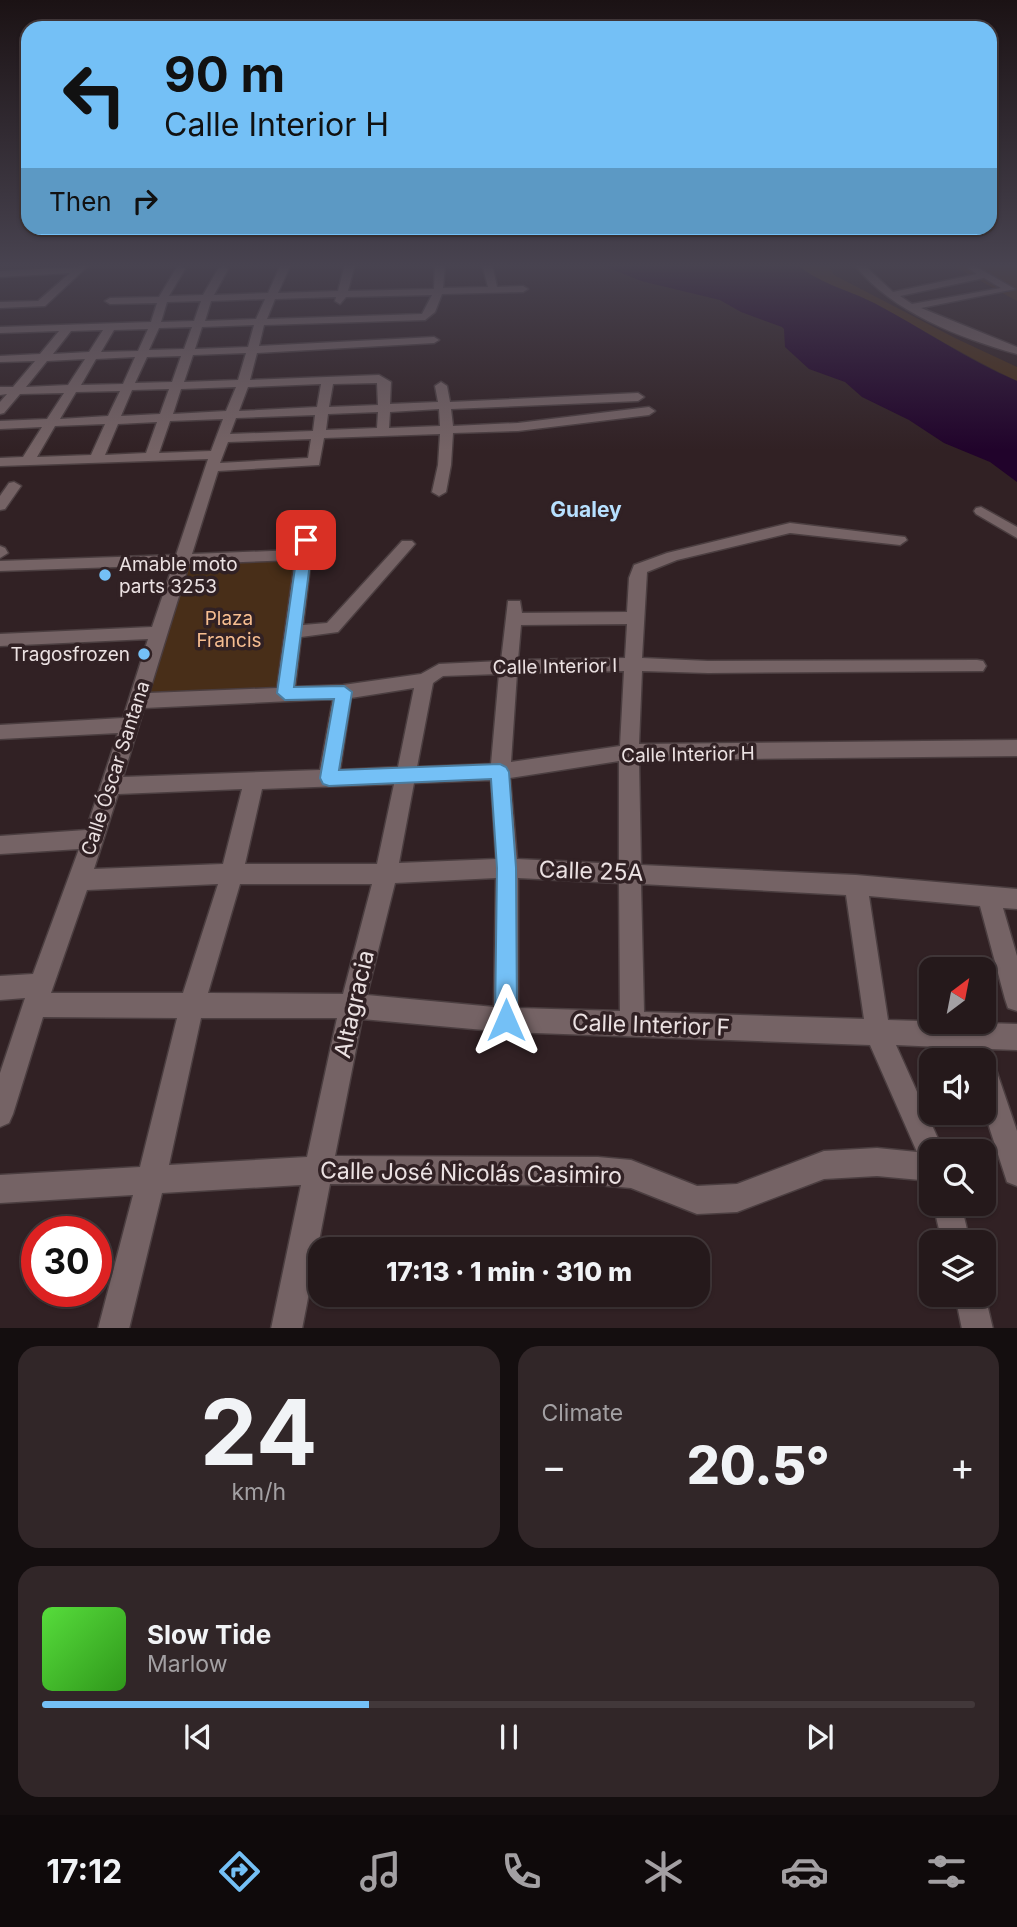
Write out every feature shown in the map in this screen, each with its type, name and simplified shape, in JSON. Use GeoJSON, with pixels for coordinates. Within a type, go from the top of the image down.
{"type":"FeatureCollection","features":[{"type":"Feature","properties":{"kind":"street"},"geometry":{"type":"LineString","coordinates":[[0,330],[111,326]]}},
{"type":"Feature","properties":{"kind":"street"},"geometry":{"type":"LineString","coordinates":[[27,461],[111,326]]}},
{"type":"Feature","properties":{"kind":"street"},"geometry":{"type":"LineString","coordinates":[[96,459],[155,326]]}},
{"type":"Feature","properties":{"kind":"street"},"geometry":{"type":"LineString","coordinates":[[151,457],[197,326]]}},
{"type":"Feature","properties":{"kind":"street","name":"Calle Óscar Santana"},"geometry":{"type":"LineString","coordinates":[[0,1114],[37,995],[80,880],[108,786],[230,416],[243,384],[259,326]]}},
{"type":"Feature","properties":{"kind":"street"},"geometry":{"type":"LineString","coordinates":[[332,347],[336,326]]}},
{"type":"Feature","properties":{"kind":"street"},"geometry":{"type":"LineString","coordinates":[[957,326],[1017,351]]}},
{"type":"Feature","properties":{"kind":"street"},"geometry":{"type":"LineString","coordinates":[[0,410],[68,327]]}},
{"type":"Feature","properties":{"kind":"street"},"geometry":{"type":"LineString","coordinates":[[0,359],[332,347],[435,340]]}},
{"type":"Feature","properties":{"kind":"street"},"geometry":{"type":"LineString","coordinates":[[0,391],[383,380],[383,431]]}},
{"type":"Feature","properties":{"kind":"street"},"geometry":{"type":"LineString","coordinates":[[0,462],[151,457],[310,464],[314,462],[327,382]]}},
{"type":"Feature","properties":{"kind":"street"},"geometry":{"type":"LineString","coordinates":[[439,492],[448,428],[441,386]]}},
{"type":"Feature","properties":{"kind":"street"},"geometry":{"type":"LineString","coordinates":[[0,425],[445,406],[518,398],[638,397]]}},
{"type":"Feature","properties":{"kind":"street"},"geometry":{"type":"LineString","coordinates":[[518,398],[518,432]]}},
{"type":"Feature","properties":{"kind":"street"},"geometry":{"type":"LineString","coordinates":[[223,438],[448,428],[518,432],[649,411]]}},
{"type":"Feature","properties":{"kind":"street"},"geometry":{"type":"LineString","coordinates":[[0,506],[14,486]]}},
{"type":"Feature","properties":{"kind":"street"},"geometry":{"type":"LineString","coordinates":[[981,511],[1017,533]]}},
{"type":"Feature","properties":{"kind":"street"},"geometry":{"type":"LineString","coordinates":[[285,693],[309,517]]}},
{"type":"Feature","properties":{"kind":"street"},"geometry":{"type":"LineString","coordinates":[[632,1024],[629,752],[640,569],[673,556],[790,528],[900,540]]}},
{"type":"Feature","properties":{"kind":"street"},"geometry":{"type":"LineString","coordinates":[[293,632],[332,628],[407,544]]}},
{"type":"Feature","properties":{"kind":"street"},"geometry":{"type":"LineString","coordinates":[[0,566],[304,555]]}},
{"type":"Feature","properties":{"kind":"street"},"geometry":{"type":"LineString","coordinates":[[506,1020],[507,868],[500,772],[513,612],[635,618]]}},
{"type":"Feature","properties":{"kind":"street"},"geometry":{"type":"LineString","coordinates":[[0,640],[159,634]]}},
{"type":"Feature","properties":{"kind":"street","name":"Calle Interior I"},"geometry":{"type":"LineString","coordinates":[[136,701],[344,692],[425,680],[439,670],[507,667],[634,664],[708,667],[977,666]]}},
{"type":"Feature","properties":{"kind":"street","name":"Altagracia"},"geometry":{"type":"LineString","coordinates":[[286,1328],[352,1006],[386,874],[425,680]]}},
{"type":"Feature","properties":{"kind":"street"},"geometry":{"type":"LineString","coordinates":[[329,778],[344,692]]}},
{"type":"Feature","properties":{"kind":"street"},"geometry":{"type":"LineString","coordinates":[[0,732],[129,725]]}},
{"type":"Feature","properties":{"kind":"street","name":"Calle Interior H"},"geometry":{"type":"LineString","coordinates":[[108,786],[500,772],[629,752],[1017,748]]}},
{"type":"Feature","properties":{"kind":"street"},"geometry":{"type":"LineString","coordinates":[[113,1328],[192,1005],[232,874],[254,781]]}},
{"type":"Feature","properties":{"kind":"street"},"geometry":{"type":"LineString","coordinates":[[0,845],[92,839]]}},
{"type":"Feature","properties":{"kind":"street","name":"Calle 25A"},"geometry":{"type":"LineString","coordinates":[[80,880],[232,874],[386,874],[507,868],[856,885],[1017,900]]}},
{"type":"Feature","properties":{"kind":"street"},"geometry":{"type":"LineString","coordinates":[[856,885],[878,1033],[925,1139]]}},
{"type":"Feature","properties":{"kind":"street"},"geometry":{"type":"LineString","coordinates":[[989,897],[1017,999]]}},
{"type":"Feature","properties":{"kind":"street","name":"Calle Interior F"},"geometry":{"type":"LineString","coordinates":[[0,988],[37,995],[192,1005],[352,1006],[506,1020],[1017,1037]]}},
{"type":"Feature","properties":{"kind":"street"},"geometry":{"type":"LineString","coordinates":[[971,1035],[976,1048]]}},
{"type":"Feature","properties":{"kind":"street"},"geometry":{"type":"LineString","coordinates":[[996,1108],[1017,1172]]}},
{"type":"Feature","properties":{"kind":"street","name":"Calle José Nicolás Casimiro"},"geometry":{"type":"LineString","coordinates":[[0,1189],[318,1170],[598,1171],[631,1174],[697,1200],[737,1198],[824,1165],[877,1162],[919,1166]]}},
{"type":"Feature","properties":{"kind":"street"},"geometry":{"type":"LineString","coordinates":[[973,1307],[978,1328]]}},
{"type":"Feature","properties":{"kind":"green space"},"geometry":{"type":"Polygon","coordinates":[[[915,326],[932,326],[1017,367],[1017,381],[915,326]]]}},
{"type":"Feature","properties":{"kind":"green space","name":"Plaza Francis"},"geometry":{"type":"Polygon","coordinates":[[[299,558],[280,689],[144,695],[188,562],[299,558]]]}},
{"type":"Feature","properties":{"kind":"shaded area"},"geometry":{"type":"Polygon","coordinates":[[[779,326],[915,326],[1017,381],[1017,482],[990,462],[944,443],[909,420],[862,397],[845,382],[809,369],[785,347],[782,327],[779,326]]]}},
{"type":"Feature","properties":{"kind":"place","name":"Amable moto parts 3253"},"geometry":{"type":"Point","coordinates":[105,575]}},
{"type":"Feature","properties":{"kind":"place","name":"Tragosfrozen"},"geometry":{"type":"Point","coordinates":[144,654]}},
{"type":"Feature","properties":{"kind":"district","name":"Gualey"},"geometry":{"type":"Point","coordinates":[586,510]}},
{"type":"Feature","properties":{"kind":"route"},"geometry":{"type":"LineString","coordinates":[[306,540],[285,693],[344,692],[329,778],[500,772],[507,868],[506,1020]]}}]}
